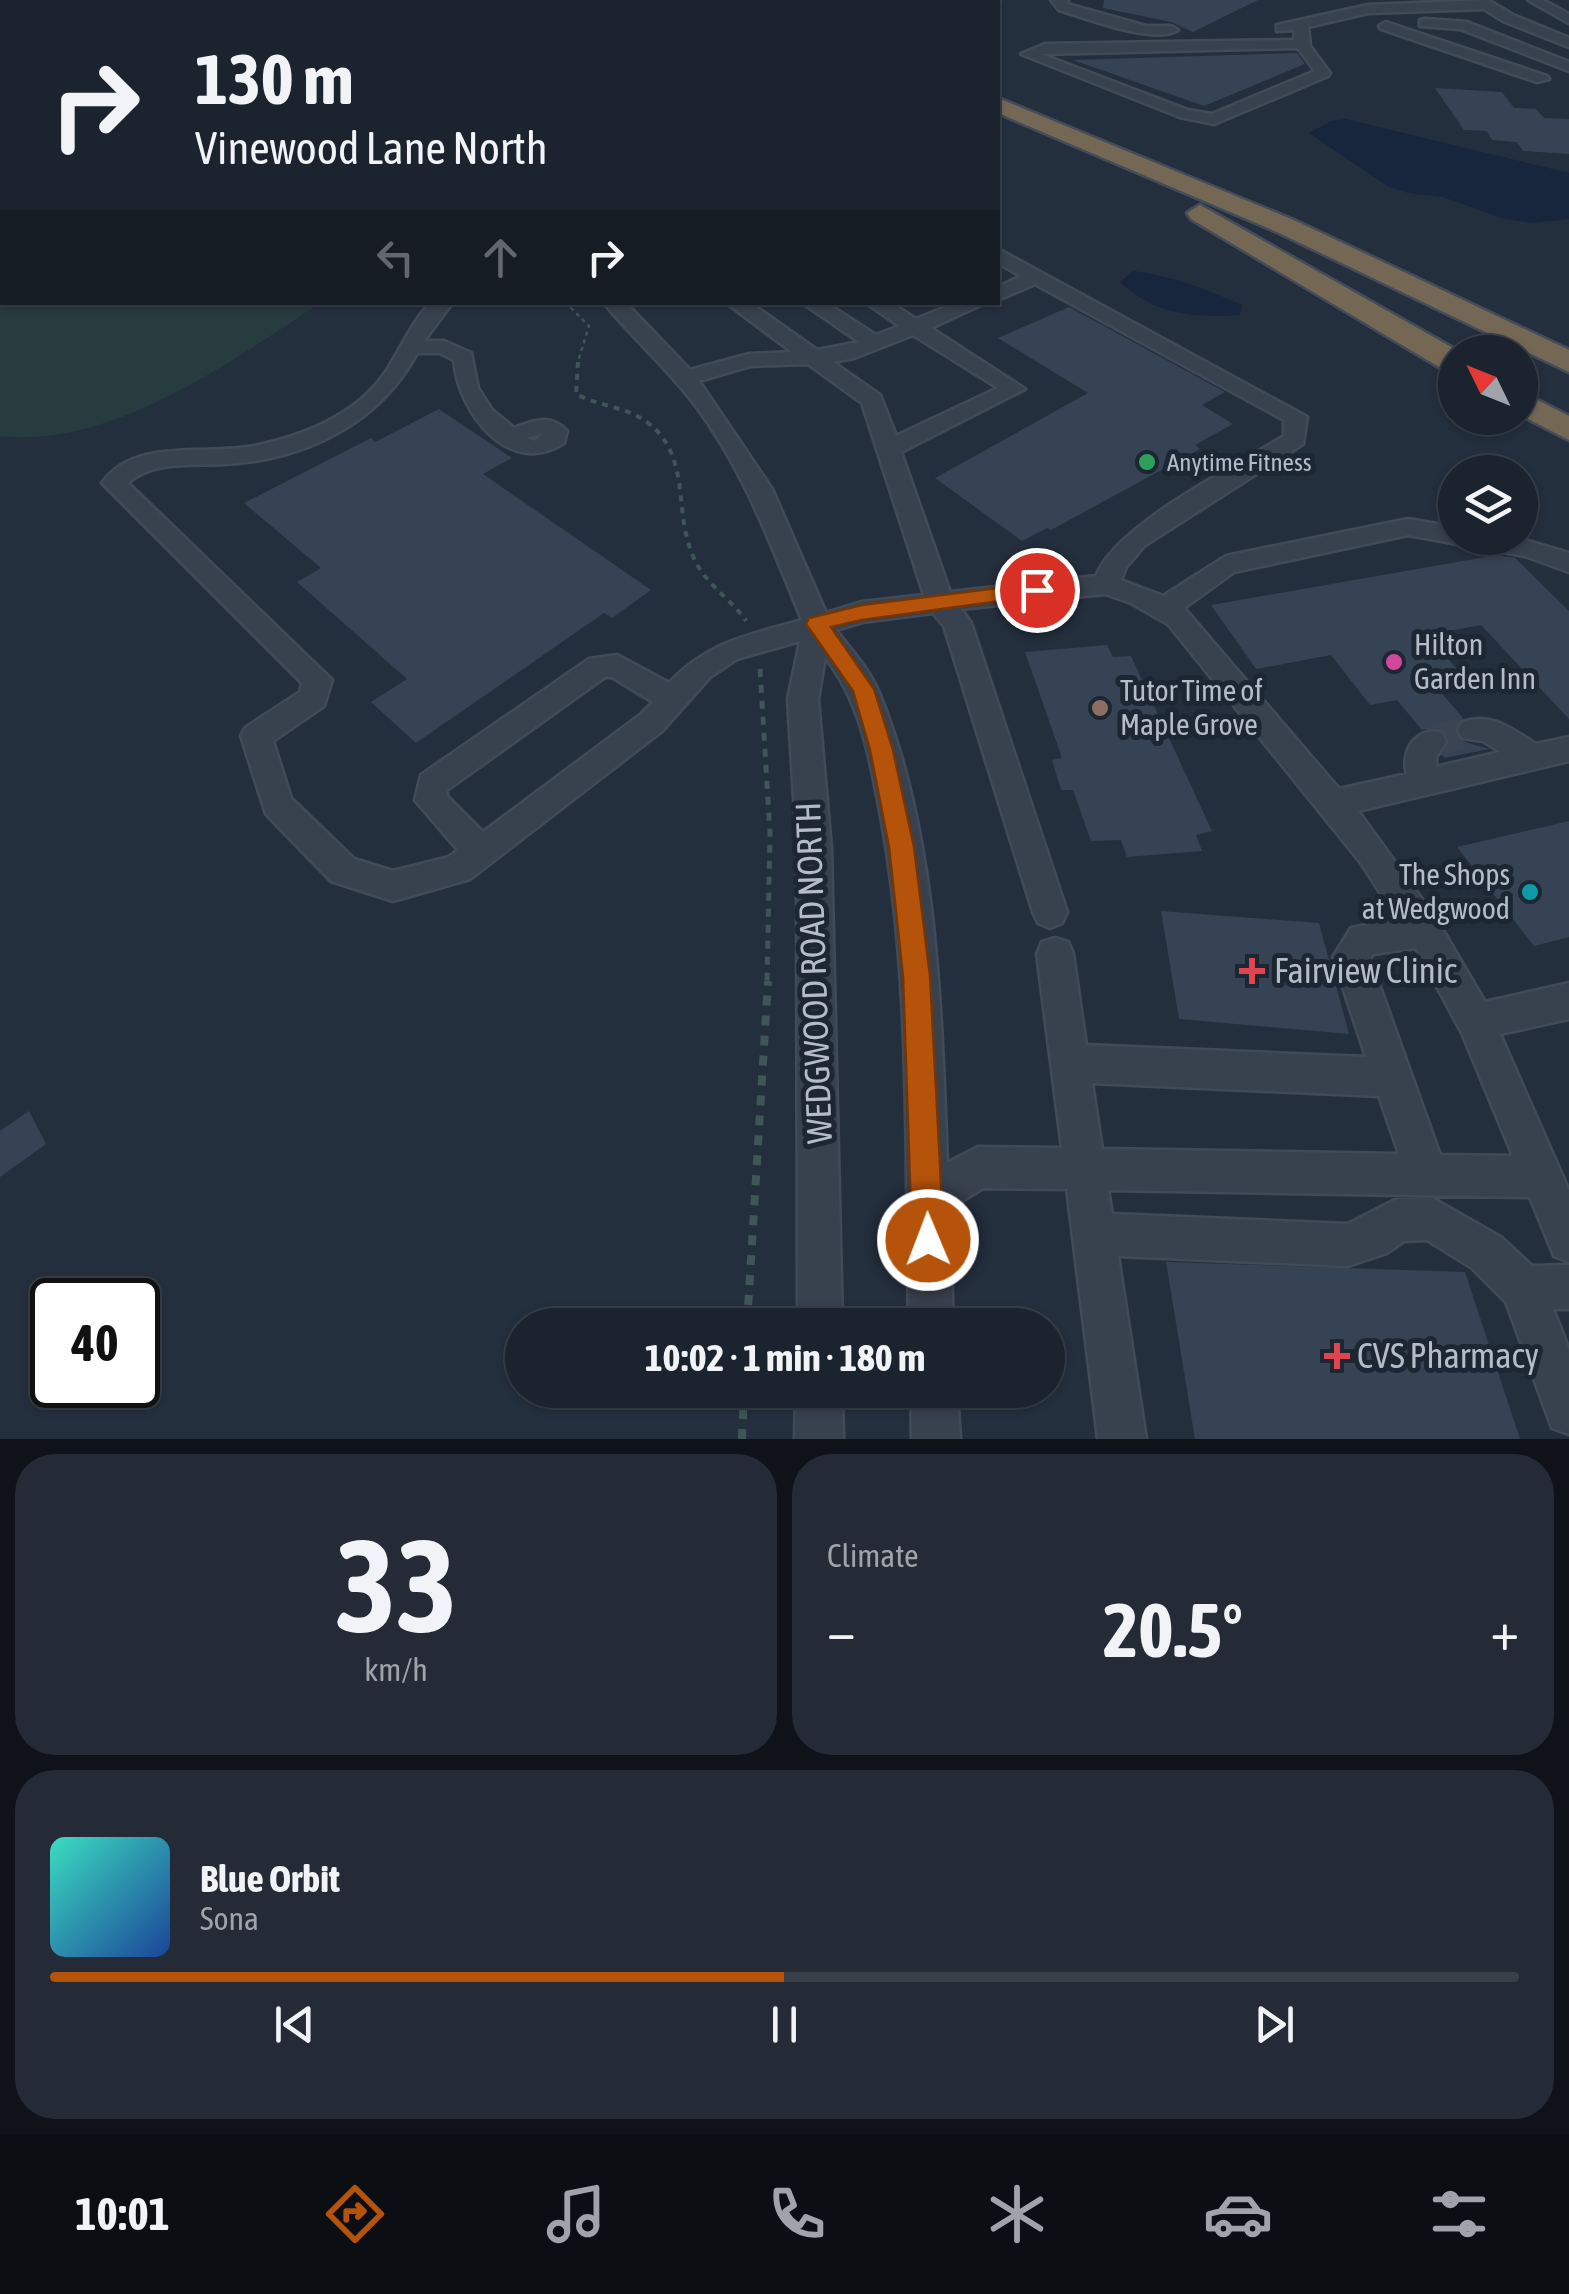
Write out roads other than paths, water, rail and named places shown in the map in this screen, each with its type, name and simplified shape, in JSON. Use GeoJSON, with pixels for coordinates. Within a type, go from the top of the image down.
{"type":"FeatureCollection","features":[{"type":"Feature","properties":{"kind":"highway"},"geometry":{"type":"LineString","coordinates":[[1000,105],[1318,239],[1569,362]]}},
{"type":"Feature","properties":{"kind":"highway"},"geometry":{"type":"LineString","coordinates":[[1050,125],[1219,187],[1569,337]]}},
{"type":"Feature","properties":{"kind":"highway"},"geometry":{"type":"LineString","coordinates":[[1000,131],[1200,214],[1451,335]]}},
{"type":"Feature","properties":{"kind":"highway"},"geometry":{"type":"LineString","coordinates":[[1200,214],[1438,353]]}},
{"type":"Feature","properties":{"kind":"highway"},"geometry":{"type":"LineString","coordinates":[[1538,379],[1569,395]]}},
{"type":"Feature","properties":{"kind":"highway"},"geometry":{"type":"LineString","coordinates":[[1538,412],[1569,430]]}},
{"type":"Feature","properties":{"kind":"street"},"geometry":{"type":"LineString","coordinates":[[1062,0],[1056,2],[1062,8],[1146,30],[1232,29]]}},
{"type":"Feature","properties":{"kind":"street"},"geometry":{"type":"LineString","coordinates":[[1534,0],[1569,19]]}},
{"type":"Feature","properties":{"kind":"street"},"geometry":{"type":"LineString","coordinates":[[1271,28],[1302,26],[1339,13],[1482,2],[1569,43]]}},
{"type":"Feature","properties":{"kind":"street"},"geometry":{"type":"LineString","coordinates":[[1318,8],[1386,26],[1552,82]]}},
{"type":"Feature","properties":{"kind":"street"},"geometry":{"type":"LineString","coordinates":[[1386,26],[1453,23],[1569,67]]}},
{"type":"Feature","properties":{"kind":"street"},"geometry":{"type":"LineString","coordinates":[[1302,26],[1302,44],[1323,73],[1214,119],[1185,114],[1028,54],[1045,48],[1302,44]]}},
{"type":"Feature","properties":{"kind":"street"},"geometry":{"type":"LineString","coordinates":[[1000,256],[1296,417],[1296,440],[1135,540],[1114,564],[1106,584]]}},
{"type":"Feature","properties":{"kind":"street"},"geometry":{"type":"LineString","coordinates":[[1000,293],[1036,277]]}},
{"type":"Feature","properties":{"kind":"street"},"geometry":{"type":"LineString","coordinates":[[440,305],[425,318],[394,376],[363,409],[322,433],[247,455],[144,464],[122,472],[114,483],[317,680],[314,698],[256,736],[277,805],[343,872],[393,886],[458,869],[651,723],[700,670],[727,652],[862,612],[1106,584],[1167,607],[1195,634],[1373,854],[1425,930],[1476,1022],[1569,1241]]}},
{"type":"Feature","properties":{"kind":"street"},"geometry":{"type":"LineString","coordinates":[[615,305],[646,332],[684,378],[752,473],[817,624],[863,689],[882,750],[902,847],[917,976],[930,1308]]}},
{"type":"Feature","properties":{"kind":"street"},"geometry":{"type":"LineString","coordinates":[[739,305],[872,400],[940,603],[957,622],[1050,912]]}},
{"type":"Feature","properties":{"kind":"street"},"geometry":{"type":"LineString","coordinates":[[816,305],[876,344]]}},
{"type":"Feature","properties":{"kind":"street"},"geometry":{"type":"LineString","coordinates":[[880,305],[1014,389],[886,450]]}},
{"type":"Feature","properties":{"kind":"street"},"geometry":{"type":"LineString","coordinates":[[684,378],[749,360],[848,354],[970,305]]}},
{"type":"Feature","properties":{"kind":"street"},"geometry":{"type":"LineString","coordinates":[[410,347],[444,348],[464,357],[466,388],[483,414],[511,436]]}},
{"type":"Feature","properties":{"kind":"street"},"geometry":{"type":"LineString","coordinates":[[1167,607],[1226,566],[1408,527],[1438,532]]}},
{"type":"Feature","properties":{"kind":"street"},"geometry":{"type":"LineString","coordinates":[[1538,551],[1569,562]]}},
{"type":"Feature","properties":{"kind":"street","name":"WEDGWOOD ROAD NORTH"},"geometry":{"type":"LineString","coordinates":[[817,624],[803,699],[814,848],[820,1308]]}},
{"type":"Feature","properties":{"kind":"street"},"geometry":{"type":"LineString","coordinates":[[481,852],[431,800],[432,784],[599,667],[617,666],[672,699]]}},
{"type":"Feature","properties":{"kind":"street"},"geometry":{"type":"LineString","coordinates":[[1474,730],[1488,729],[1532,758]]}},
{"type":"Feature","properties":{"kind":"street"},"geometry":{"type":"LineString","coordinates":[[1426,782],[1418,766],[1420,753],[1431,742]]}},
{"type":"Feature","properties":{"kind":"street"},"geometry":{"type":"LineString","coordinates":[[1333,804],[1569,750]]}},
{"type":"Feature","properties":{"kind":"street"},"geometry":{"type":"LineString","coordinates":[[1425,930],[1362,939],[1351,957],[1426,1174]]}},
{"type":"Feature","properties":{"kind":"street"},"geometry":{"type":"LineString","coordinates":[[1055,954],[1122,1439]]}},
{"type":"Feature","properties":{"kind":"street"},"geometry":{"type":"LineString","coordinates":[[1476,1022],[1568,1004]]}},
{"type":"Feature","properties":{"kind":"street"},"geometry":{"type":"LineString","coordinates":[[1069,1063],[1392,1076]]}},
{"type":"Feature","properties":{"kind":"street"},"geometry":{"type":"LineString","coordinates":[[927,1199],[978,1167],[1542,1177]]}},
{"type":"Feature","properties":{"kind":"street"},"geometry":{"type":"LineString","coordinates":[[1092,1234],[1348,1245],[1372,1238],[1397,1220],[1432,1218],[1488,1254],[1523,1288],[1569,1411]]}},
{"type":"Feature","properties":{"kind":"street"},"geometry":{"type":"LineString","coordinates":[[1523,1288],[1569,1287]]}},
{"type":"Feature","properties":{"kind":"street"},"geometry":{"type":"LineString","coordinates":[[819,1439],[820,1408]]}},
{"type":"Feature","properties":{"kind":"street"},"geometry":{"type":"LineString","coordinates":[[935,1408],[936,1439]]}},
{"type":"Feature","properties":{"kind":"water"},"geometry":{"type":"Polygon","coordinates":[[[1346,119],[1569,173],[1569,219],[1533,223],[1504,219],[1443,197],[1389,187],[1309,133],[1331,121],[1346,119]]]}},
{"type":"Feature","properties":{"kind":"water"},"geometry":{"type":"Polygon","coordinates":[[[1134,271],[1176,280],[1242,305],[1240,315],[1191,315],[1161,308],[1120,282],[1134,271]]]}},
{"type":"Feature","properties":{"kind":"tunnel"},"geometry":{"type":"LineString","coordinates":[[1431,742],[1473,730]]}},
{"type":"Feature","properties":{"kind":"place","name":"Anytime Fitness"},"geometry":{"type":"Point","coordinates":[1147,462]}},
{"type":"Feature","properties":{"kind":"place","name":"Hilton Garden Inn"},"geometry":{"type":"Point","coordinates":[1394,662]}},
{"type":"Feature","properties":{"kind":"place","name":"Tutor Time of Maple Grove"},"geometry":{"type":"Point","coordinates":[1100,708]}},
{"type":"Feature","properties":{"kind":"place","name":"The Shops at Wedgwood"},"geometry":{"type":"Point","coordinates":[1530,892]}},
{"type":"Feature","properties":{"kind":"place","name":"Fairview Clinic"},"geometry":{"type":"Point","coordinates":[1252,971]}},
{"type":"Feature","properties":{"kind":"place","name":"CVS Pharmacy"},"geometry":{"type":"Point","coordinates":[1337,1356]}}]}
